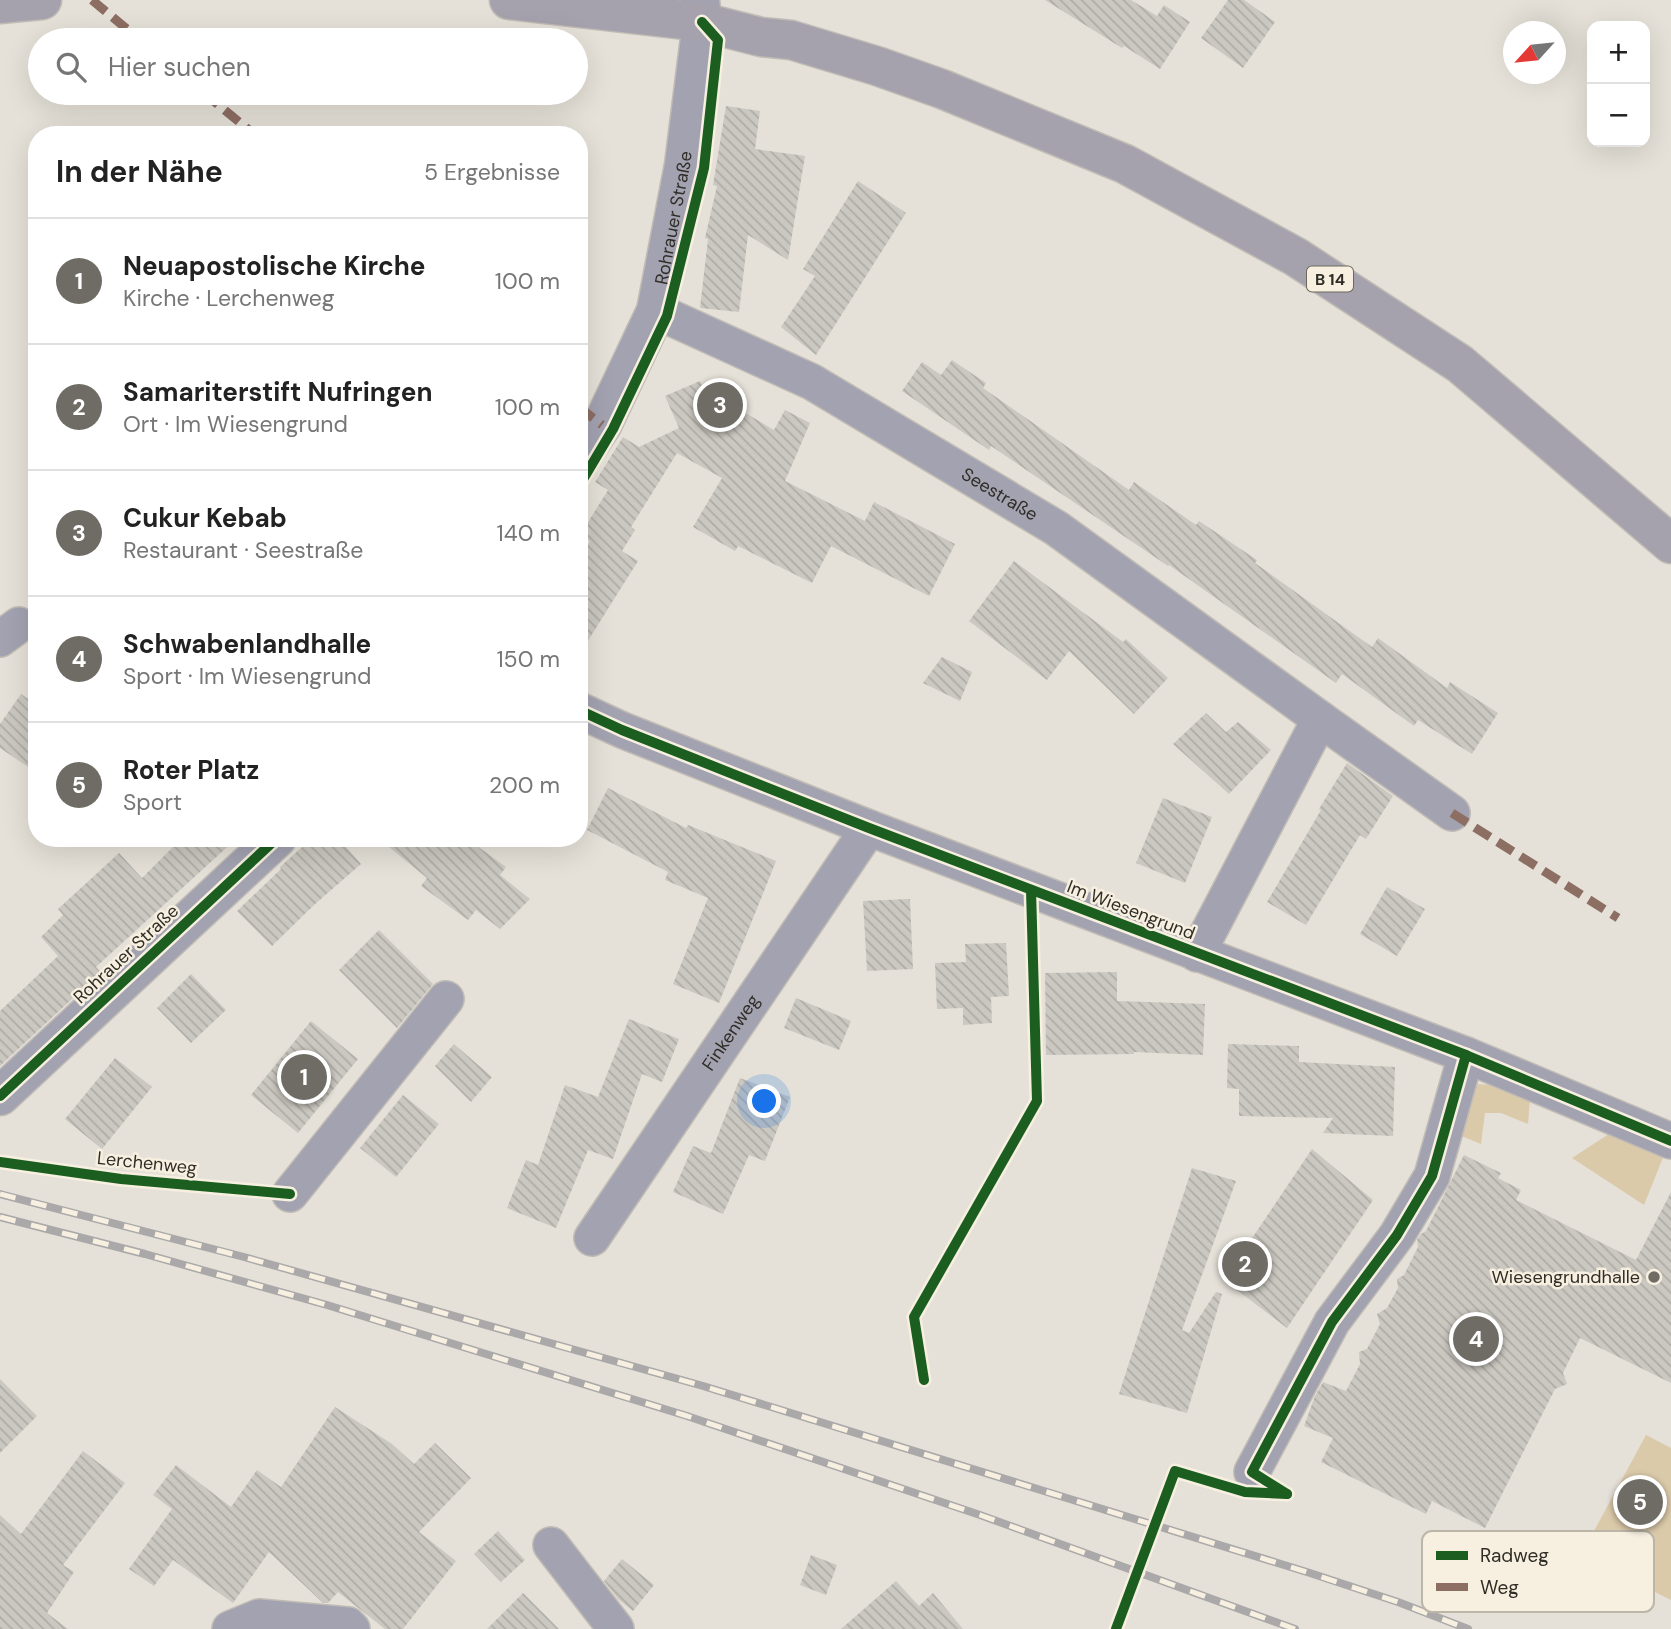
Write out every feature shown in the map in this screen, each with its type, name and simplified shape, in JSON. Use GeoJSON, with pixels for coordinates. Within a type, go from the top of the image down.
{"type":"FeatureCollection","features":[{"type":"Feature","properties":{"kind":"main road"},"geometry":{"type":"LineString","coordinates":[[0,4],[42,0]]}},
{"type":"Feature","properties":{"kind":"main road","name":"B 14"},"geometry":{"type":"LineString","coordinates":[[509,0],[701,11],[761,37],[791,40],[942,89],[1125,164],[1296,257],[1460,364],[1671,544]]}},
{"type":"Feature","properties":{"kind":"street","name":"Rohrauer Straße"},"geometry":{"type":"LineString","coordinates":[[588,446],[602,425],[656,311],[684,165],[701,11]]}},
{"type":"Feature","properties":{"kind":"street","name":"Seestraße"},"geometry":{"type":"LineString","coordinates":[[656,311],[812,383],[1056,528],[1451,813]]}},
{"type":"Feature","properties":{"kind":"street","name":"Im Wiesengrund"},"geometry":{"type":"LineString","coordinates":[[588,714],[869,828],[1465,1055],[1671,1142]]}},
{"type":"Feature","properties":{"kind":"street"},"geometry":{"type":"LineString","coordinates":[[1197,954],[1320,719]]}},
{"type":"Feature","properties":{"kind":"street","name":"Finkenweg"},"geometry":{"type":"LineString","coordinates":[[592,1238],[869,828]]}},
{"type":"Feature","properties":{"kind":"street","name":"Rohrauer Straße"},"geometry":{"type":"LineString","coordinates":[[0,1096],[266,847]]}},
{"type":"Feature","properties":{"kind":"street"},"geometry":{"type":"LineString","coordinates":[[290,1194],[446,999]]}},
{"type":"Feature","properties":{"kind":"street"},"geometry":{"type":"LineString","coordinates":[[1252,1472],[1332,1322],[1397,1235],[1432,1175],[1465,1055]]}},
{"type":"Feature","properties":{"kind":"street"},"geometry":{"type":"LineString","coordinates":[[551,1545],[616,1629]]}},
{"type":"Feature","properties":{"kind":"street"},"geometry":{"type":"LineString","coordinates":[[230,1629],[260,1617],[348,1625],[352,1629]]}},
{"type":"Feature","properties":{"kind":"shaded area"},"geometry":{"type":"Polygon","coordinates":[[[1474,1084],[1497,1085],[1530,1099],[1528,1124],[1501,1113],[1485,1113],[1481,1144],[1459,1135],[1474,1084]]]}},
{"type":"Feature","properties":{"kind":"shaded area"},"geometry":{"type":"Polygon","coordinates":[[[1615,1130],[1666,1150],[1644,1205],[1572,1158],[1615,1130]]]}},
{"type":"Feature","properties":{"kind":"shaded area"},"geometry":{"type":"Polygon","coordinates":[[[1646,1435],[1671,1448],[1671,1600],[1654,1592],[1654,1531],[1594,1531],[1646,1435]]]}},
{"type":"Feature","properties":{"kind":"building"},"geometry":{"type":"Polygon","coordinates":[[[1045,0],[1131,0],[1157,16],[1164,5],[1190,22],[1160,69],[1045,0]]]}},
{"type":"Feature","properties":{"kind":"building"},"geometry":{"type":"Polygon","coordinates":[[[1228,0],[1244,0],[1275,22],[1243,68],[1201,38],[1228,0]]]}},
{"type":"Feature","properties":{"kind":"building"},"geometry":{"type":"Polygon","coordinates":[[[726,106],[760,111],[755,149],[805,156],[788,260],[748,235],[739,312],[700,308],[708,239],[705,238],[717,186],[713,185],[726,106]]]}},
{"type":"Feature","properties":{"kind":"building"},"geometry":{"type":"Polygon","coordinates":[[[858,181],[906,213],[816,355],[781,327],[815,276],[803,269],[858,181]]]}},
{"type":"Feature","properties":{"kind":"building"},"geometry":{"type":"Polygon","coordinates":[[[952,360],[986,383],[983,388],[1129,490],[1134,482],[1196,525],[1199,521],[1257,560],[1255,563],[1372,647],[1378,638],[1447,688],[1450,682],[1498,713],[1472,754],[1418,720],[1414,726],[1342,674],[1336,683],[1169,565],[991,446],[989,450],[902,391],[922,362],[941,375],[952,360]]]}},
{"type":"Feature","properties":{"kind":"building"},"geometry":{"type":"Polygon","coordinates":[[[700,381],[714,412],[730,404],[774,430],[785,410],[810,423],[785,481],[865,521],[874,502],[955,544],[929,596],[831,546],[812,583],[738,546],[735,551],[693,527],[722,478],[677,453],[631,527],[635,530],[622,551],[638,561],[588,641],[588,522],[608,490],[595,482],[623,437],[639,447],[679,428],[665,396],[700,381]]]}},
{"type":"Feature","properties":{"kind":"building"},"geometry":{"type":"Polygon","coordinates":[[[1014,561],[1123,642],[1126,639],[1168,678],[1134,714],[1069,651],[1047,680],[969,621],[1014,561]]]}},
{"type":"Feature","properties":{"kind":"building"},"geometry":{"type":"Polygon","coordinates":[[[942,657],[972,672],[960,701],[923,683],[942,657]]]}},
{"type":"Feature","properties":{"kind":"building"},"geometry":{"type":"Polygon","coordinates":[[[21,694],[28,699],[28,767],[0,748],[0,724],[21,694]]]}},
{"type":"Feature","properties":{"kind":"building"},"geometry":{"type":"Polygon","coordinates":[[[1206,713],[1226,732],[1238,722],[1271,750],[1229,794],[1173,744],[1206,713]]]}},
{"type":"Feature","properties":{"kind":"building"},"geometry":{"type":"Polygon","coordinates":[[[1347,763],[1393,796],[1366,839],[1360,835],[1306,925],[1267,902],[1347,763]]]}},
{"type":"Feature","properties":{"kind":"building"},"geometry":{"type":"Polygon","coordinates":[[[608,788],[686,828],[688,825],[776,861],[719,1003],[673,984],[708,898],[665,880],[668,872],[588,831],[608,788]]]}},
{"type":"Feature","properties":{"kind":"building"},"geometry":{"type":"Polygon","coordinates":[[[1163,798],[1212,817],[1185,883],[1136,863],[1163,798]]]}},
{"type":"Feature","properties":{"kind":"building"},"geometry":{"type":"Polygon","coordinates":[[[173,847],[227,847],[96,967],[101,972],[0,1066],[0,1011],[58,956],[41,937],[63,915],[58,909],[119,853],[142,878],[173,847]]]}},
{"type":"Feature","properties":{"kind":"building"},"geometry":{"type":"Polygon","coordinates":[[[302,847],[346,847],[361,864],[272,946],[237,911],[281,869],[280,867],[302,847]]]}},
{"type":"Feature","properties":{"kind":"building"},"geometry":{"type":"Polygon","coordinates":[[[389,847],[478,847],[506,867],[500,875],[530,899],[500,929],[476,910],[468,920],[421,886],[427,878],[389,847]]]}},
{"type":"Feature","properties":{"kind":"building"},"geometry":{"type":"Polygon","coordinates":[[[1387,887],[1425,909],[1397,956],[1360,934],[1387,887]]]}},
{"type":"Feature","properties":{"kind":"building"},"geometry":{"type":"Polygon","coordinates":[[[910,899],[913,969],[867,971],[863,901],[910,899]]]}},
{"type":"Feature","properties":{"kind":"building"},"geometry":{"type":"Polygon","coordinates":[[[379,930],[433,984],[397,1028],[339,970],[379,930]]]}},
{"type":"Feature","properties":{"kind":"building"},"geometry":{"type":"Polygon","coordinates":[[[1006,943],[1009,996],[991,997],[992,1023],[963,1025],[963,1008],[937,1009],[935,963],[966,962],[965,944],[1006,943]]]}},
{"type":"Feature","properties":{"kind":"building"},"geometry":{"type":"Polygon","coordinates":[[[1117,972],[1117,1001],[1205,1004],[1203,1055],[1134,1052],[1046,1055],[1045,973],[1117,972]]]}},
{"type":"Feature","properties":{"kind":"building"},"geometry":{"type":"Polygon","coordinates":[[[191,974],[226,1010],[191,1043],[157,1008],[191,974]]]}},
{"type":"Feature","properties":{"kind":"building"},"geometry":{"type":"Polygon","coordinates":[[[796,998],[851,1021],[839,1050],[784,1028],[796,998]]]}},
{"type":"Feature","properties":{"kind":"building"},"geometry":{"type":"Polygon","coordinates":[[[629,1019],[679,1039],[662,1082],[642,1074],[613,1159],[588,1150],[556,1228],[507,1208],[526,1160],[538,1165],[565,1085],[598,1097],[629,1019]]]}},
{"type":"Feature","properties":{"kind":"building"},"geometry":{"type":"Polygon","coordinates":[[[311,1021],[358,1059],[298,1133],[251,1095],[311,1021]]]}},
{"type":"Feature","properties":{"kind":"building"},"geometry":{"type":"Polygon","coordinates":[[[454,1044],[492,1077],[471,1102],[435,1066],[454,1044]]]}},
{"type":"Feature","properties":{"kind":"building"},"geometry":{"type":"Polygon","coordinates":[[[1228,1044],[1299,1046],[1299,1062],[1395,1067],[1393,1136],[1323,1133],[1333,1118],[1239,1116],[1239,1089],[1227,1088],[1228,1044]]]}},
{"type":"Feature","properties":{"kind":"building"},"geometry":{"type":"Polygon","coordinates":[[[115,1058],[152,1087],[102,1149],[65,1119],[115,1058]]]}},
{"type":"Feature","properties":{"kind":"building"},"geometry":{"type":"Polygon","coordinates":[[[740,1078],[790,1097],[765,1161],[749,1155],[723,1214],[673,1192],[693,1146],[711,1153],[740,1078]]]}},
{"type":"Feature","properties":{"kind":"building"},"geometry":{"type":"Polygon","coordinates":[[[403,1095],[439,1124],[396,1177],[360,1148],[403,1095]]]}},
{"type":"Feature","properties":{"kind":"building"},"geometry":{"type":"Polygon","coordinates":[[[1312,1149],[1373,1200],[1287,1328],[1224,1280],[1312,1149]]]}},
{"type":"Feature","properties":{"kind":"building"},"geometry":{"type":"Polygon","coordinates":[[[1464,1155],[1501,1173],[1498,1178],[1521,1190],[1516,1200],[1636,1260],[1671,1192],[1671,1383],[1580,1338],[1563,1373],[1567,1384],[1555,1389],[1485,1528],[1432,1501],[1426,1514],[1321,1462],[1333,1438],[1304,1426],[1323,1382],[1346,1391],[1360,1364],[1359,1352],[1367,1349],[1380,1324],[1377,1314],[1387,1308],[1398,1288],[1397,1279],[1404,1275],[1418,1247],[1417,1240],[1426,1231],[1464,1155]]]}},
{"type":"Feature","properties":{"kind":"building"},"geometry":{"type":"Polygon","coordinates":[[[1192,1168],[1236,1181],[1182,1330],[1189,1333],[1216,1292],[1222,1294],[1187,1413],[1119,1394],[1192,1168]]]}},
{"type":"Feature","properties":{"kind":"building"},"geometry":{"type":"Polygon","coordinates":[[[0,1379],[37,1416],[0,1453],[0,1379]]]}},
{"type":"Feature","properties":{"kind":"building"},"geometry":{"type":"Polygon","coordinates":[[[335,1407],[392,1444],[414,1464],[435,1443],[471,1478],[419,1532],[456,1561],[403,1629],[385,1629],[338,1592],[328,1603],[323,1603],[269,1552],[233,1603],[173,1560],[154,1586],[129,1569],[172,1509],[153,1495],[176,1465],[231,1507],[257,1470],[281,1487],[335,1407]]]}},
{"type":"Feature","properties":{"kind":"building"},"geometry":{"type":"Polygon","coordinates":[[[83,1451],[125,1483],[63,1565],[74,1572],[47,1613],[68,1629],[0,1629],[0,1515],[21,1534],[83,1451]]]}},
{"type":"Feature","properties":{"kind":"building"},"geometry":{"type":"Polygon","coordinates":[[[498,1531],[525,1560],[501,1582],[474,1554],[498,1531]]]}},
{"type":"Feature","properties":{"kind":"building"},"geometry":{"type":"Polygon","coordinates":[[[811,1555],[837,1565],[826,1595],[800,1585],[811,1555]]]}},
{"type":"Feature","properties":{"kind":"building"},"geometry":{"type":"Polygon","coordinates":[[[622,1559],[654,1585],[633,1611],[618,1599],[604,1581],[622,1559]]]}},
{"type":"Feature","properties":{"kind":"building"},"geometry":{"type":"Polygon","coordinates":[[[896,1581],[919,1606],[933,1593],[963,1629],[841,1629],[896,1581]]]}},
{"type":"Feature","properties":{"kind":"building"},"geometry":{"type":"Polygon","coordinates":[[[523,1593],[559,1629],[487,1629],[523,1593]]]}},
{"type":"Feature","properties":{"kind":"railway"},"geometry":{"type":"LineString","coordinates":[[0,1194],[244,1257],[703,1386],[1310,1573],[1422,1611]]}},
{"type":"Feature","properties":{"kind":"railway"},"geometry":{"type":"LineString","coordinates":[[0,1217],[327,1305],[687,1416],[980,1515],[1295,1629]]}},
{"type":"Feature","properties":{"kind":"railway"},"geometry":{"type":"LineString","coordinates":[[1424,1612],[1468,1629]]}},
{"type":"Feature","properties":{"kind":"marked path"},"geometry":{"type":"LineString","coordinates":[[92,0],[126,28]]}},
{"type":"Feature","properties":{"kind":"marked path"},"geometry":{"type":"LineString","coordinates":[[219,105],[244,126]]}},
{"type":"Feature","properties":{"kind":"marked path"},"geometry":{"type":"LineString","coordinates":[[588,414],[602,425]]}},
{"type":"Feature","properties":{"kind":"marked path"},"geometry":{"type":"LineString","coordinates":[[1452,813],[1618,918]]}},
{"type":"Feature","properties":{"kind":"cycle path"},"geometry":{"type":"LineString","coordinates":[[588,471],[613,429],[667,316],[704,168],[718,40],[702,22]]}},
{"type":"Feature","properties":{"kind":"cycle path"},"geometry":{"type":"LineString","coordinates":[[588,714],[869,828],[1466,1055],[1671,1141]]}},
{"type":"Feature","properties":{"kind":"cycle path"},"geometry":{"type":"LineString","coordinates":[[0,1096],[267,847]]}},
{"type":"Feature","properties":{"kind":"cycle path"},"geometry":{"type":"LineString","coordinates":[[924,1380],[914,1317],[1037,1101],[1031,890]]}},
{"type":"Feature","properties":{"kind":"cycle path"},"geometry":{"type":"LineString","coordinates":[[1287,1494],[1252,1472],[1332,1322],[1397,1235],[1432,1176],[1466,1055]]}},
{"type":"Feature","properties":{"kind":"cycle path","name":"Lerchenweg"},"geometry":{"type":"LineString","coordinates":[[0,1162],[121,1179],[290,1194]]}},
{"type":"Feature","properties":{"kind":"cycle path"},"geometry":{"type":"LineString","coordinates":[[1116,1629],[1175,1471],[1245,1492],[1287,1494]]}},
{"type":"Feature","properties":{"kind":"place","name":"Cukur Kebab"},"geometry":{"type":"Point","coordinates":[720,405]}},
{"type":"Feature","properties":{"kind":"place","name":"Neuapostolische Kirche"},"geometry":{"type":"Point","coordinates":[304,1077]}},
{"type":"Feature","properties":{"kind":"place","name":"Samariterstift Nufringen"},"geometry":{"type":"Point","coordinates":[1245,1264]}},
{"type":"Feature","properties":{"kind":"place","name":"Wiesengrundhalle"},"geometry":{"type":"Point","coordinates":[1654,1277]}},
{"type":"Feature","properties":{"kind":"place","name":"Schwabenlandhalle"},"geometry":{"type":"Point","coordinates":[1476,1339]}},
{"type":"Feature","properties":{"kind":"place","name":"Roter Platz"},"geometry":{"type":"Point","coordinates":[1640,1502]}}]}
